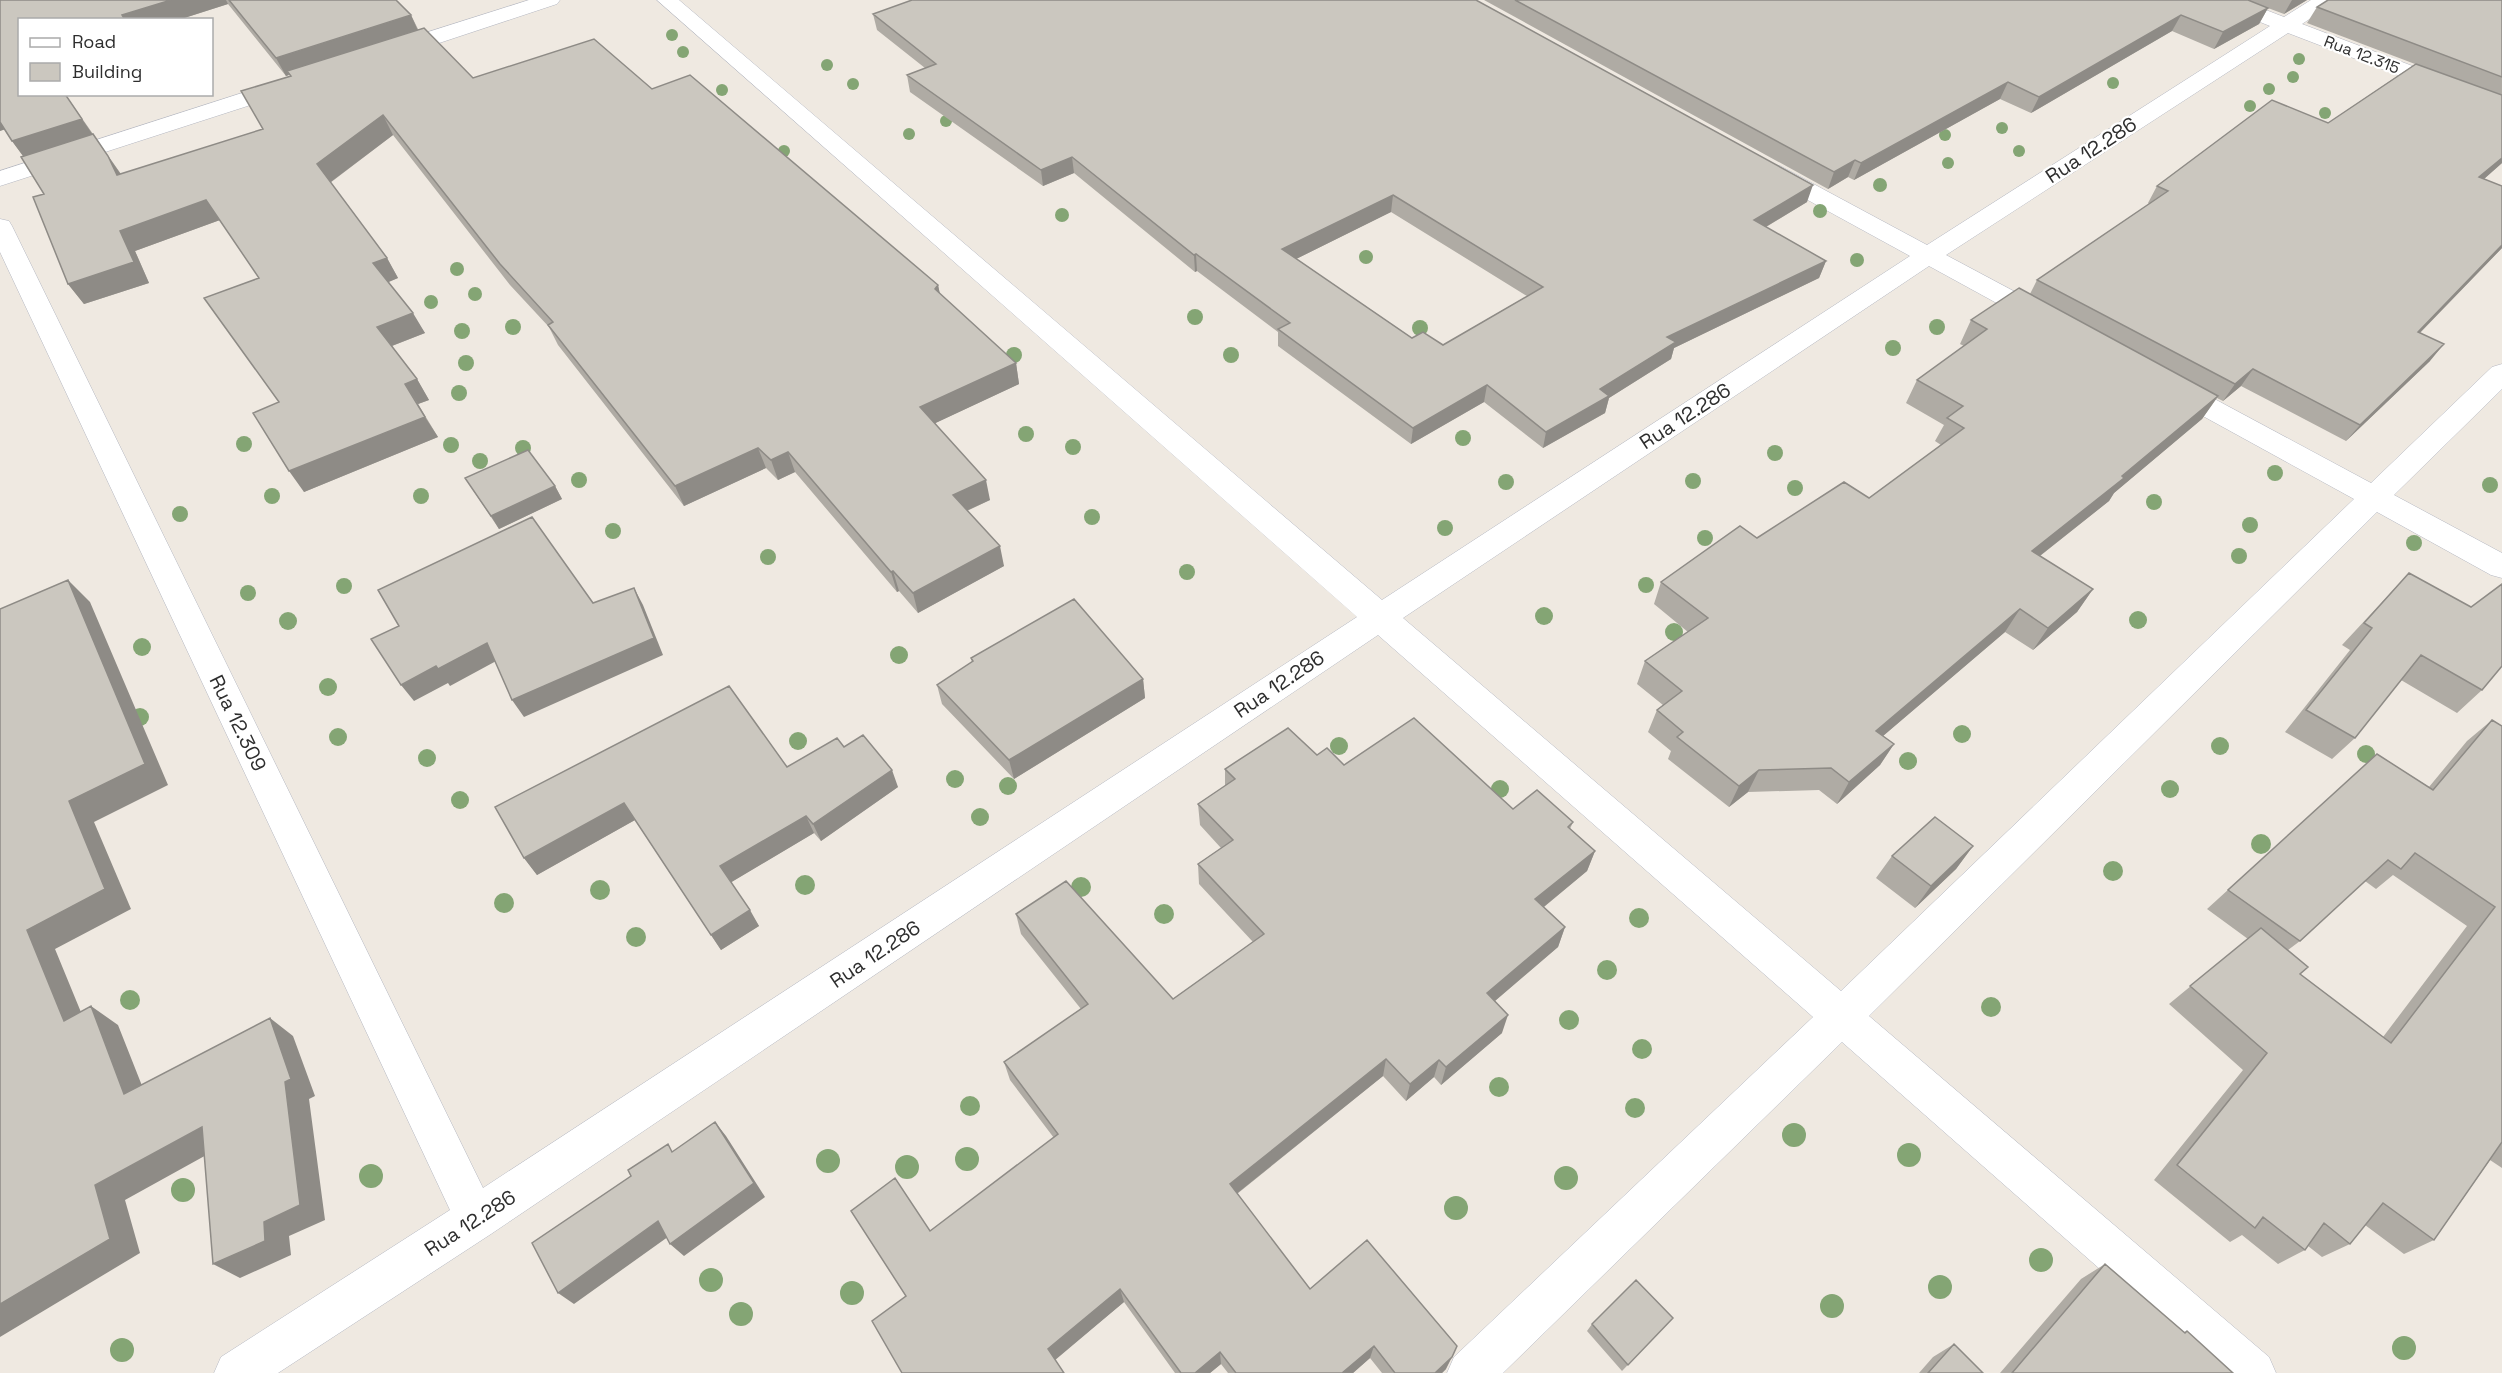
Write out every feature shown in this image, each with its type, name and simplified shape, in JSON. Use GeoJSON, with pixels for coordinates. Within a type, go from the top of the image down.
{"type":"FeatureCollection","features":[{"type":"Feature","properties":{"kind":"street"},"geometry":{"type":"LineString","coordinates":[[371,58],[550,0]]}},
{"type":"Feature","properties":{"kind":"street"},"geometry":{"type":"LineString","coordinates":[[667,0],[2253,1373]]}},
{"type":"Feature","properties":{"kind":"street","name":"Rua 12.315"},"geometry":{"type":"LineString","coordinates":[[2222,0],[2502,108]]}},
{"type":"Feature","properties":{"kind":"street","name":"Rua 12.286"},"geometry":{"type":"LineString","coordinates":[[237,1373],[476,1220],[1380,617],[1929,255],[2325,0]]}},
{"type":"Feature","properties":{"kind":"street"},"geometry":{"type":"LineString","coordinates":[[0,179],[314,77]]}},
{"type":"Feature","properties":{"kind":"street"},"geometry":{"type":"LineString","coordinates":[[1749,158],[2063,328]]}},
{"type":"Feature","properties":{"kind":"street","name":"Rua 12.309"},"geometry":{"type":"LineString","coordinates":[[0,226],[476,1220]]}},
{"type":"Feature","properties":{"kind":"street"},"geometry":{"type":"LineString","coordinates":[[2146,373],[2502,567]]}},
{"type":"Feature","properties":{"kind":"street"},"geometry":{"type":"LineString","coordinates":[[1470,1373],[1841,1017],[2502,373]]}},
{"type":"Feature","properties":{"kind":"building"},"geometry":{"type":"Polygon","coordinates":[[[0,0],[171,0],[122,15],[124,18],[18,18],[18,96],[66,96],[82,119],[12,141],[0,122],[0,0]]]}},
{"type":"Feature","properties":{"kind":"building"},"geometry":{"type":"Polygon","coordinates":[[[229,0],[396,0],[411,15],[276,58],[229,0]]]}},
{"type":"Feature","properties":{"kind":"building"},"geometry":{"type":"Polygon","coordinates":[[[912,0],[1476,0],[1813,185],[1754,220],[1826,261],[1667,337],[1676,342],[1600,389],[1609,396],[1546,432],[1487,385],[1413,428],[1278,329],[1290,323],[1196,254],[1194,255],[1072,157],[1041,170],[907,75],[936,64],[873,14],[912,0]],[[1393,195],[1282,249],[1412,338],[1423,332],[1443,345],[1543,287],[1393,195]]]}},
{"type":"Feature","properties":{"kind":"building"},"geometry":{"type":"Polygon","coordinates":[[[1515,0],[2248,0],[2268,8],[2223,32],[2181,15],[2039,97],[2008,82],[1861,163],[1855,160],[1834,172],[1515,0]]]}},
{"type":"Feature","properties":{"kind":"building"},"geometry":{"type":"Polygon","coordinates":[[[2328,0],[2502,0],[2502,77],[2317,7],[2328,0]]]}},
{"type":"Feature","properties":{"kind":"building"},"geometry":{"type":"Polygon","coordinates":[[[424,28],[473,78],[594,39],[652,89],[690,75],[938,285],[935,289],[1016,363],[920,407],[986,480],[953,495],[1000,546],[913,593],[893,571],[891,572],[788,452],[771,460],[758,448],[675,486],[548,325],[553,322],[500,264],[383,115],[317,164],[387,258],[373,263],[413,313],[377,327],[417,379],[405,384],[425,417],[289,471],[253,413],[279,402],[204,298],[259,278],[206,200],[120,231],[134,262],[68,284],[33,197],[44,194],[21,157],[93,134],[108,156],[117,175],[263,129],[241,91],[291,76],[287,71],[424,28]]]}},
{"type":"Feature","properties":{"kind":"building"},"geometry":{"type":"Polygon","coordinates":[[[2416,64],[2502,95],[2502,158],[2479,177],[2502,186],[2502,245],[2418,332],[2444,344],[2360,425],[2253,369],[2235,384],[2037,280],[2168,191],[2157,186],[2272,100],[2328,123],[2416,64]]]}},
{"type":"Feature","properties":{"kind":"building"},"geometry":{"type":"Polygon","coordinates":[[[2019,288],[2218,396],[2122,476],[2124,478],[2032,551],[2093,589],[2048,628],[2020,609],[1876,731],[1894,744],[1849,782],[1831,768],[1759,770],[1739,786],[1677,737],[1683,732],[1657,710],[1682,691],[1645,661],[1708,618],[1661,582],[1740,526],[1757,538],[1844,482],[1869,498],[1964,428],[1947,418],[1963,406],[1917,380],[1987,329],[1971,320],[2019,288]]]}},
{"type":"Feature","properties":{"kind":"building"},"geometry":{"type":"Polygon","coordinates":[[[528,450],[555,486],[491,516],[465,478],[528,450]]]}},
{"type":"Feature","properties":{"kind":"building"},"geometry":{"type":"Polygon","coordinates":[[[532,517],[593,603],[634,588],[654,638],[512,700],[487,643],[438,669],[436,666],[401,685],[371,639],[399,626],[378,590],[532,517]]]}},
{"type":"Feature","properties":{"kind":"building"},"geometry":{"type":"Polygon","coordinates":[[[2409,573],[2471,607],[2502,584],[2502,666],[2482,690],[2421,655],[2355,738],[2306,710],[2372,628],[2364,623],[2409,573]]]}},
{"type":"Feature","properties":{"kind":"building"},"geometry":{"type":"Polygon","coordinates":[[[68,580],[145,764],[69,801],[105,889],[27,930],[64,1021],[91,1006],[124,1094],[270,1018],[291,1079],[285,1082],[300,1205],[264,1222],[265,1241],[213,1264],[202,1127],[95,1185],[110,1239],[0,1304],[0,609],[68,580]]]}},
{"type":"Feature","properties":{"kind":"building"},"geometry":{"type":"Polygon","coordinates":[[[1074,599],[1143,679],[1009,760],[937,685],[973,661],[971,658],[1074,599]]]}},
{"type":"Feature","properties":{"kind":"building"},"geometry":{"type":"Polygon","coordinates":[[[729,686],[787,767],[837,738],[844,747],[863,735],[892,770],[813,824],[806,816],[720,866],[750,910],[711,935],[624,803],[524,858],[495,807],[729,686]]]}},
{"type":"Feature","properties":{"kind":"building"},"geometry":{"type":"Polygon","coordinates":[[[1414,718],[1513,809],[1537,790],[1573,822],[1568,827],[1595,851],[1535,899],[1565,927],[1487,993],[1508,1015],[1446,1067],[1439,1060],[1410,1084],[1386,1059],[1230,1184],[1310,1289],[1367,1240],[1457,1346],[1452,1357],[1435,1373],[1395,1373],[1374,1346],[1342,1373],[1236,1373],[1220,1352],[1195,1373],[1181,1373],[1120,1289],[1048,1349],[1064,1373],[902,1373],[872,1321],[906,1296],[851,1211],[895,1178],[930,1231],[1058,1134],[1004,1062],[1088,1004],[1016,914],[1066,881],[1173,999],[1264,934],[1198,864],[1233,840],[1198,804],[1235,779],[1225,769],[1288,728],[1317,755],[1327,748],[1344,765],[1414,718]]]}},
{"type":"Feature","properties":{"kind":"building"},"geometry":{"type":"Polygon","coordinates":[[[2492,720],[2502,726],[2502,1142],[2434,1240],[2383,1203],[2350,1244],[2324,1223],[2305,1250],[2263,1217],[2255,1228],[2177,1165],[2267,1053],[2190,986],[2261,928],[2308,967],[2300,974],[2391,1043],[2495,907],[2415,853],[2401,869],[2388,860],[2300,941],[2228,890],[2377,754],[2433,790],[2492,720]]]}},
{"type":"Feature","properties":{"kind":"building"},"geometry":{"type":"Polygon","coordinates":[[[1935,817],[1973,846],[1931,886],[1892,856],[1935,817]]]}},
{"type":"Feature","properties":{"kind":"building"},"geometry":{"type":"Polygon","coordinates":[[[715,1122],[754,1183],[670,1244],[658,1221],[558,1293],[532,1243],[631,1176],[628,1170],[668,1144],[672,1152],[715,1122]]]}},
{"type":"Feature","properties":{"kind":"building"},"geometry":{"type":"Polygon","coordinates":[[[2105,1264],[2185,1333],[2187,1331],[2233,1373],[2012,1373],[2105,1264]]]}},
{"type":"Feature","properties":{"kind":"building"},"geometry":{"type":"Polygon","coordinates":[[[1636,1280],[1673,1318],[1628,1365],[1592,1324],[1636,1280]]]}},
{"type":"Feature","properties":{"kind":"building"},"geometry":{"type":"Polygon","coordinates":[[[1954,1344],[1983,1373],[1928,1373],[1954,1344]]]}}]}
